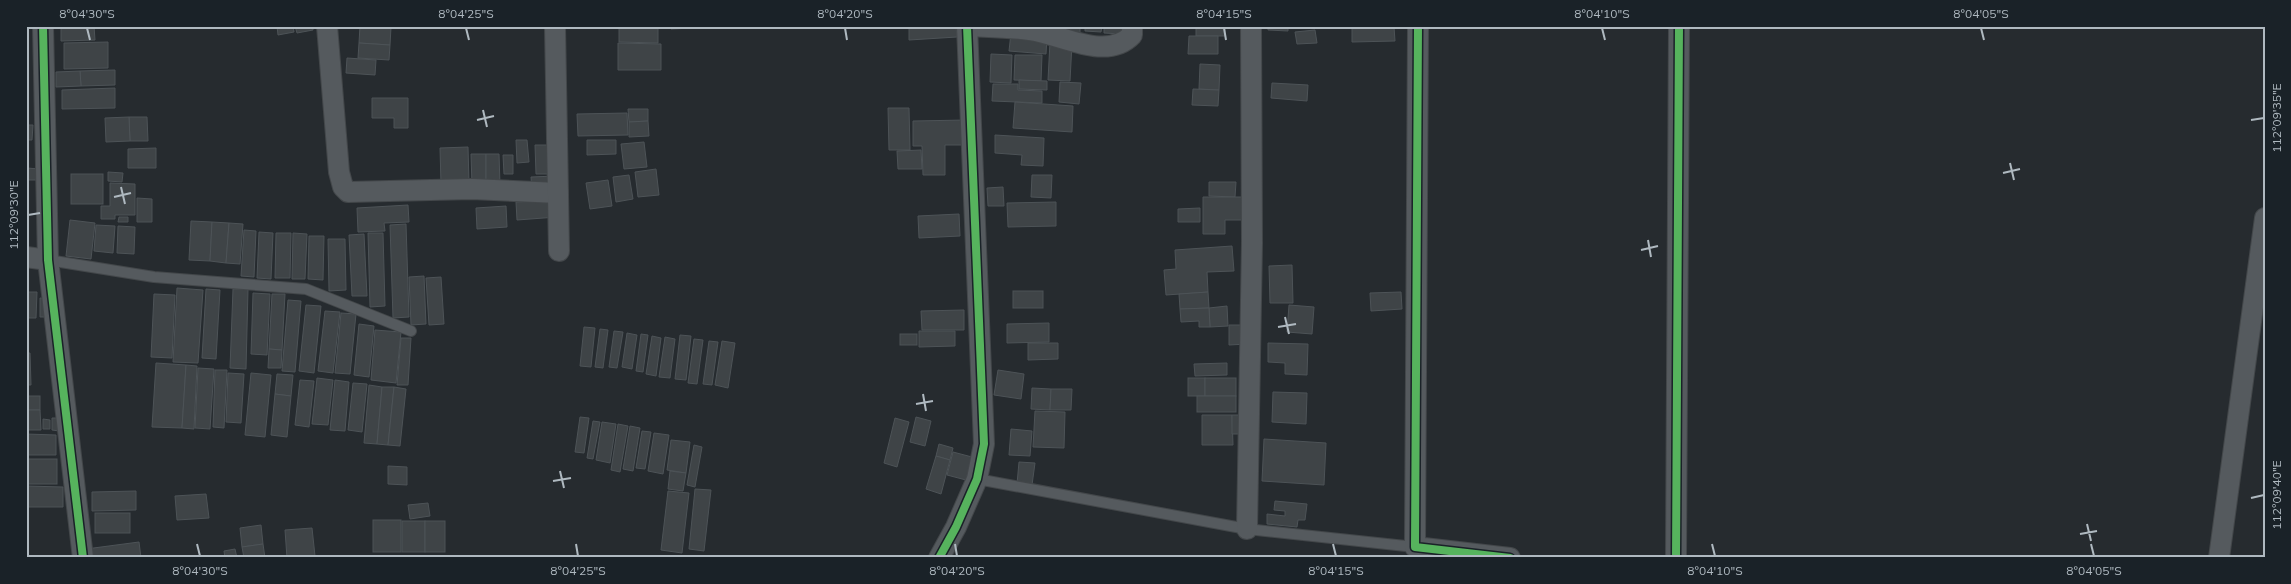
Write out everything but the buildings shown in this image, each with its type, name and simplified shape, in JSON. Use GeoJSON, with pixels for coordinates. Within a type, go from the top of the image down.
{"type":"FeatureCollection","features":[{"type":"Feature","properties":{"kind":"street"},"geometry":{"type":"LineString","coordinates":[[43,26],[48,260],[83,558]]}},
{"type":"Feature","properties":{"kind":"street"},"geometry":{"type":"LineString","coordinates":[[328,26],[339,172],[343,188],[348,192],[472,189],[558,193]]}},
{"type":"Feature","properties":{"kind":"street"},"geometry":{"type":"LineString","coordinates":[[556,26],[559,251]]}},
{"type":"Feature","properties":{"kind":"street"},"geometry":{"type":"LineString","coordinates":[[939,558],[956,527],[977,479],[984,444],[968,26],[1031,30],[1103,47],[1125,42],[1132,35],[1132,26]]}},
{"type":"Feature","properties":{"kind":"street"},"geometry":{"type":"LineString","coordinates":[[1247,529],[1252,244],[1251,26]]}},
{"type":"Feature","properties":{"kind":"street"},"geometry":{"type":"LineString","coordinates":[[1418,26],[1415,547],[1510,558]]}},
{"type":"Feature","properties":{"kind":"street"},"geometry":{"type":"LineString","coordinates":[[1676,558],[1680,26]]}},
{"type":"Feature","properties":{"kind":"street"},"geometry":{"type":"LineString","coordinates":[[2219,558],[2265,218]]}},
{"type":"Feature","properties":{"kind":"street"},"geometry":{"type":"LineString","coordinates":[[26,257],[48,260]]}},
{"type":"Feature","properties":{"kind":"lane"},"geometry":{"type":"LineString","coordinates":[[48,260],[154,277],[306,289],[410,331]]}},
{"type":"Feature","properties":{"kind":"lane"},"geometry":{"type":"LineString","coordinates":[[977,479],[1247,529],[1415,547]]}},
{"type":"Feature","properties":{"kind":"cycle path"},"geometry":{"type":"LineString","coordinates":[[43,26],[48,260],[83,558]]}},
{"type":"Feature","properties":{"kind":"cycle path"},"geometry":{"type":"LineString","coordinates":[[939,558],[956,527],[977,479],[984,444],[967,26]]}},
{"type":"Feature","properties":{"kind":"cycle path"},"geometry":{"type":"LineString","coordinates":[[1418,26],[1415,547],[1510,558]]}},
{"type":"Feature","properties":{"kind":"cycle path"},"geometry":{"type":"LineString","coordinates":[[1676,558],[1679,26]]}}]}
